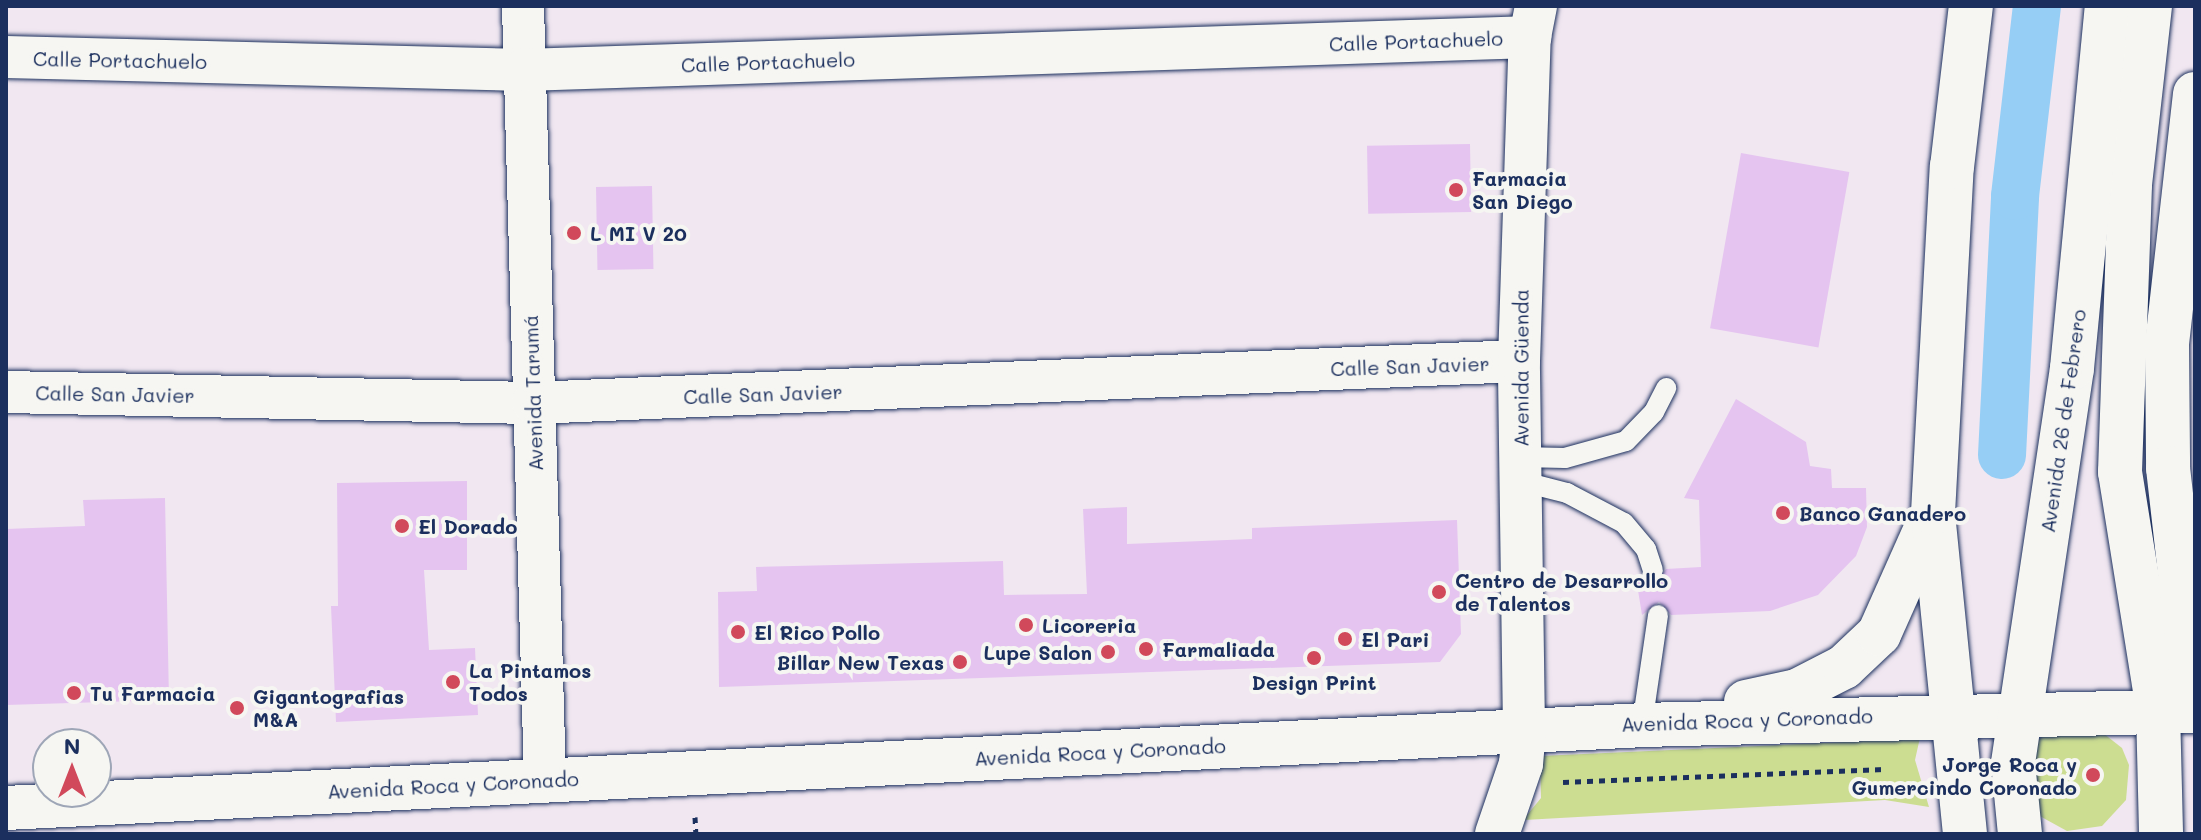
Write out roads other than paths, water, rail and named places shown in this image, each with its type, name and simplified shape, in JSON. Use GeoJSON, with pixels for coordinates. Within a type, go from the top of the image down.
{"type":"FeatureCollection","features":[{"type":"Feature","properties":{"kind":"main road"},"geometry":{"type":"LineString","coordinates":[[1965,834],[1933,513],[1952,167],[1971,6]]}},
{"type":"Feature","properties":{"kind":"main road","name":"Avenida 26 de Febrero"},"geometry":{"type":"LineString","coordinates":[[2020,834],[2013,763],[2072,368],[2107,6]]}},
{"type":"Feature","properties":{"kind":"main road"},"geometry":{"type":"LineString","coordinates":[[2150,6],[2130,185],[2120,472],[2183,708]]}},
{"type":"Feature","properties":{"kind":"main road"},"geometry":{"type":"LineString","coordinates":[[2161,834],[2183,708],[2168,468],[2167,342],[2195,94]]}},
{"type":"Feature","properties":{"kind":"main road"},"geometry":{"type":"LineString","coordinates":[[2168,468],[2195,553]]}},
{"type":"Feature","properties":{"kind":"main road"},"geometry":{"type":"LineString","coordinates":[[1651,724],[1797,691],[1844,667],[1879,634],[1933,513]]}},
{"type":"Feature","properties":{"kind":"main road","name":"Avenida Roca y Coronado"},"geometry":{"type":"LineString","coordinates":[[6,808],[545,780],[1522,747],[1651,724],[2183,708]]}},
{"type":"Feature","properties":{"kind":"main road"},"geometry":{"type":"LineString","coordinates":[[1497,834],[1522,747]]}},
{"type":"Feature","properties":{"kind":"street","name":"Avenida Tarumá"},"geometry":{"type":"LineString","coordinates":[[523,6],[545,780]]}},
{"type":"Feature","properties":{"kind":"street","name":"Calle Portachuelo"},"geometry":{"type":"LineString","coordinates":[[6,57],[524,70],[1533,22]]}},
{"type":"Feature","properties":{"kind":"street","name":"Avenida Güenda"},"geometry":{"type":"LineString","coordinates":[[1522,747],[1519,361],[1533,22]]}},
{"type":"Feature","properties":{"kind":"street","name":"Calle San Javier"},"geometry":{"type":"LineString","coordinates":[[6,392],[533,403],[1519,361]]}},
{"type":"Feature","properties":{"kind":"lane"},"geometry":{"type":"LineString","coordinates":[[1520,469],[1626,441],[1666,388]]}},
{"type":"Feature","properties":{"kind":"lane"},"geometry":{"type":"LineString","coordinates":[[1520,469],[1624,523],[1646,549],[1653,570]]}},
{"type":"Feature","properties":{"kind":"lane"},"geometry":{"type":"LineString","coordinates":[[1651,724],[1658,615]]}},
{"type":"Feature","properties":{"kind":"waterway"},"geometry":{"type":"LineString","coordinates":[[2002,455],[2015,196],[2037,6]]}},
{"type":"Feature","properties":{"kind":"place","name":"Farmacia San Diego"},"geometry":{"type":"Point","coordinates":[1456,190]}},
{"type":"Feature","properties":{"kind":"place","name":"L MI V 20"},"geometry":{"type":"Point","coordinates":[574,233]}},
{"type":"Feature","properties":{"kind":"place","name":"Banco Ganadero"},"geometry":{"type":"Point","coordinates":[1783,513]}},
{"type":"Feature","properties":{"kind":"place","name":"El Dorado"},"geometry":{"type":"Point","coordinates":[402,526]}},
{"type":"Feature","properties":{"kind":"place","name":"Centro de Desarrollo de Talentos"},"geometry":{"type":"Point","coordinates":[1439,592]}},
{"type":"Feature","properties":{"kind":"place","name":"Licoreria"},"geometry":{"type":"Point","coordinates":[1026,625]}},
{"type":"Feature","properties":{"kind":"place","name":"El Rico Pollo"},"geometry":{"type":"Point","coordinates":[738,632]}},
{"type":"Feature","properties":{"kind":"place","name":"El Pari"},"geometry":{"type":"Point","coordinates":[1345,639]}},
{"type":"Feature","properties":{"kind":"place","name":"Farmaliada"},"geometry":{"type":"Point","coordinates":[1146,649]}},
{"type":"Feature","properties":{"kind":"place","name":"Lupe Salon"},"geometry":{"type":"Point","coordinates":[1108,652]}},
{"type":"Feature","properties":{"kind":"place","name":"Design Print"},"geometry":{"type":"Point","coordinates":[1314,658]}},
{"type":"Feature","properties":{"kind":"place","name":"Billar New Texas"},"geometry":{"type":"Point","coordinates":[960,662]}},
{"type":"Feature","properties":{"kind":"place","name":"La Pintamos Todos"},"geometry":{"type":"Point","coordinates":[453,682]}},
{"type":"Feature","properties":{"kind":"place","name":"Tu Farmacia"},"geometry":{"type":"Point","coordinates":[74,693]}},
{"type":"Feature","properties":{"kind":"place","name":"Gigantografias M&A"},"geometry":{"type":"Point","coordinates":[237,708]}},
{"type":"Feature","properties":{"kind":"place","name":"Jorge Roca y Gumercindo Coronado"},"geometry":{"type":"Point","coordinates":[2093,775]}}]}
